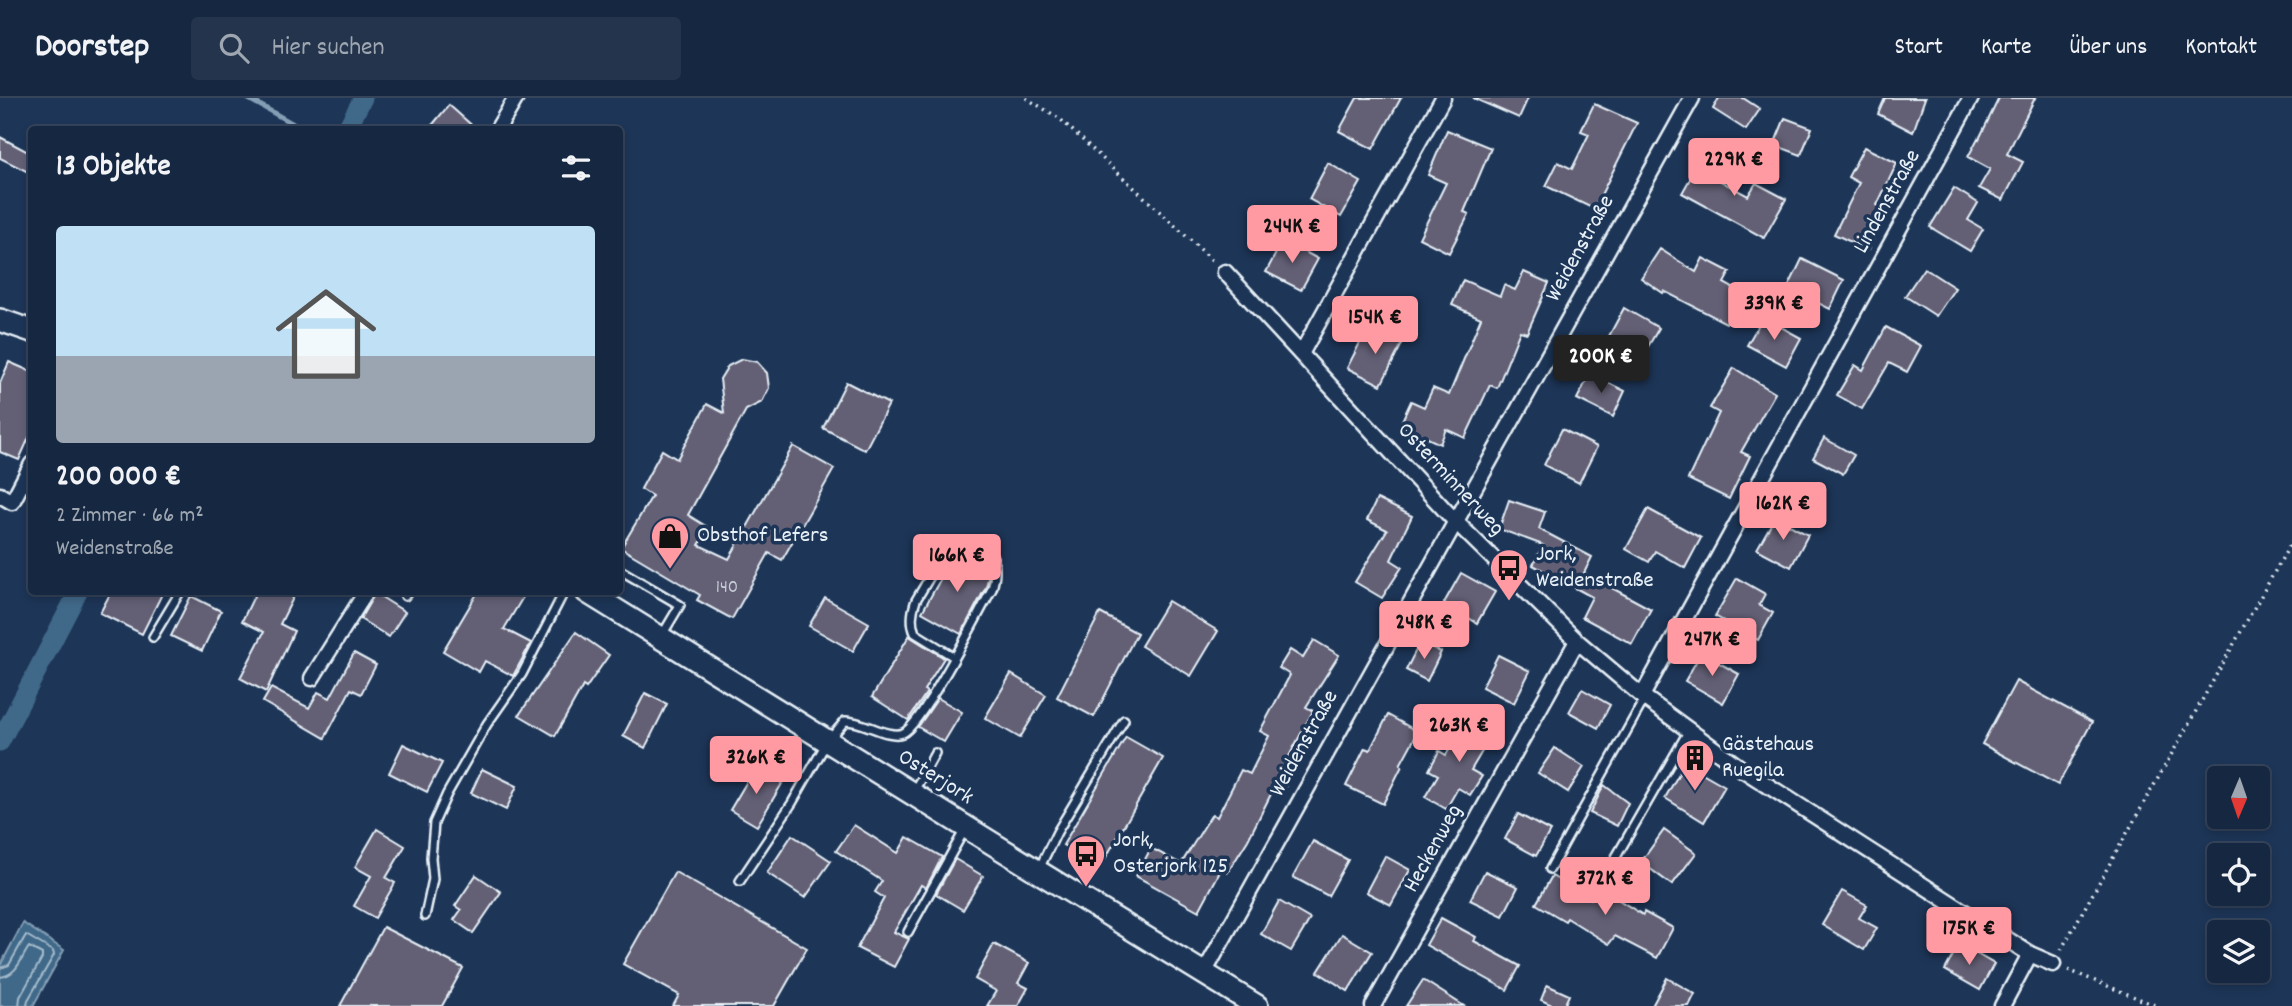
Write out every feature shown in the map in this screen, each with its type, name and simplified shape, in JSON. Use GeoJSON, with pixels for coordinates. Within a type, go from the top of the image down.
{"type":"FeatureCollection","features":[{"type":"Feature","properties":{"kind":"main road"},"geometry":{"type":"LineString","coordinates":[[0,320],[28,330]]}},
{"type":"Feature","properties":{"kind":"main road","name":"Osterjork"},"geometry":{"type":"LineString","coordinates":[[592,595],[1257,1006]]}},
{"type":"Feature","properties":{"kind":"street"},"geometry":{"type":"LineString","coordinates":[[500,126],[516,98]]}},
{"type":"Feature","properties":{"kind":"street"},"geometry":{"type":"LineString","coordinates":[[1301,354],[1443,98]]}},
{"type":"Feature","properties":{"kind":"street","name":"Weidenstraße"},"geometry":{"type":"LineString","coordinates":[[1204,973],[1692,98]]}},
{"type":"Feature","properties":{"kind":"street","name":"Lindenstraße"},"geometry":{"type":"LineString","coordinates":[[1643,697],[1971,98]]}},
{"type":"Feature","properties":{"kind":"street","name":"Osterminnerweg"},"geometry":{"type":"LineString","coordinates":[[1225,272],[1455,521],[1577,641],[1643,697],[1739,767],[2030,954],[2053,964]]}},
{"type":"Feature","properties":{"kind":"street"},"geometry":{"type":"LineString","coordinates":[[0,495],[12,502],[28,472]]}},
{"type":"Feature","properties":{"kind":"street"},"geometry":{"type":"LineString","coordinates":[[312,678],[364,595]]}},
{"type":"Feature","properties":{"kind":"street","name":"Heckenweg"},"geometry":{"type":"LineString","coordinates":[[1373,1006],[1577,641]]}},
{"type":"Feature","properties":{"kind":"street"},"geometry":{"type":"LineString","coordinates":[[2001,1006],[2030,954]]}},
{"type":"Feature","properties":{"kind":"lane"},"geometry":{"type":"LineString","coordinates":[[740,881],[792,803],[827,742],[845,721],[869,725],[889,734],[902,734],[910,729],[992,589],[995,579],[992,553],[987,547],[976,543]]}},
{"type":"Feature","properties":{"kind":"lane"},"geometry":{"type":"LineString","coordinates":[[947,548],[916,600],[912,610],[912,626],[915,632],[954,657]]}},
{"type":"Feature","properties":{"kind":"lane"},"geometry":{"type":"LineString","coordinates":[[623,572],[680,605],[661,638]]}},
{"type":"Feature","properties":{"kind":"lane"},"geometry":{"type":"LineString","coordinates":[[153,637],[178,595]]}},
{"type":"Feature","properties":{"kind":"lane"},"geometry":{"type":"LineString","coordinates":[[425,916],[433,879],[431,858],[434,823],[447,793],[522,674],[562,595]]}},
{"type":"Feature","properties":{"kind":"lane"},"geometry":{"type":"LineString","coordinates":[[1550,869],[1643,697]]}},
{"type":"Feature","properties":{"kind":"lane"},"geometry":{"type":"LineString","coordinates":[[1038,870],[1124,720]]}},
{"type":"Feature","properties":{"kind":"lane"},"geometry":{"type":"LineString","coordinates":[[1608,871],[1689,730]]}},
{"type":"Feature","properties":{"kind":"lane"},"geometry":{"type":"LineString","coordinates":[[912,795],[935,753]]}},
{"type":"Feature","properties":{"kind":"lane"},"geometry":{"type":"LineString","coordinates":[[908,932],[965,828]]}},
{"type":"Feature","properties":{"kind":"path"},"geometry":{"type":"LineString","coordinates":[[1026,98],[1059,118],[1225,272]]}},
{"type":"Feature","properties":{"kind":"path"},"geometry":{"type":"LineString","coordinates":[[2157,1006],[2053,964],[2292,541]]}},
{"type":"Feature","properties":{"kind":"water"},"geometry":{"type":"Polygon","coordinates":[[[23,923],[64,950],[33,1006],[0,1006],[0,966],[23,923]]]}},
{"type":"Feature","properties":{"kind":"building"},"geometry":{"type":"Polygon","coordinates":[[[1357,98],[1401,98],[1373,149],[1339,131],[1357,98]]]}},
{"type":"Feature","properties":{"kind":"building"},"geometry":{"type":"Polygon","coordinates":[[[1473,98],[1528,98],[1519,118],[1473,98]]]}},
{"type":"Feature","properties":{"kind":"building"},"geometry":{"type":"Polygon","coordinates":[[[1719,98],[1743,98],[1760,109],[1746,130],[1713,109],[1719,98]]]}},
{"type":"Feature","properties":{"kind":"building"},"geometry":{"type":"Polygon","coordinates":[[[1885,98],[1925,98],[1913,132],[1878,114],[1885,98]]]}},
{"type":"Feature","properties":{"kind":"building"},"geometry":{"type":"Polygon","coordinates":[[[1999,98],[2035,98],[2007,154],[2023,162],[2003,200],[1979,188],[1990,169],[1968,157],[1999,98]]]}},
{"type":"Feature","properties":{"kind":"building"},"geometry":{"type":"Polygon","coordinates":[[[1594,104],[1637,123],[1594,209],[1546,186],[1558,162],[1572,169],[1589,134],[1581,131],[1594,104]]]}},
{"type":"Feature","properties":{"kind":"building"},"geometry":{"type":"Polygon","coordinates":[[[449,105],[473,126],[431,126],[449,105]]]}},
{"type":"Feature","properties":{"kind":"building"},"geometry":{"type":"Polygon","coordinates":[[[1785,118],[1812,128],[1801,155],[1774,145],[1785,118]]]}},
{"type":"Feature","properties":{"kind":"building"},"geometry":{"type":"Polygon","coordinates":[[[1447,130],[1491,148],[1464,212],[1469,214],[1449,253],[1419,238],[1446,183],[1428,175],[1447,130]]]}},
{"type":"Feature","properties":{"kind":"building"},"geometry":{"type":"Polygon","coordinates":[[[0,137],[28,152],[28,172],[0,158],[0,137]]]}},
{"type":"Feature","properties":{"kind":"building"},"geometry":{"type":"Polygon","coordinates":[[[1864,147],[1897,163],[1877,205],[1887,210],[1868,250],[1834,234],[1859,183],[1848,177],[1864,147]]]}},
{"type":"Feature","properties":{"kind":"building"},"geometry":{"type":"Polygon","coordinates":[[[1704,154],[1724,165],[1717,179],[1748,196],[1756,183],[1786,199],[1764,238],[1682,193],[1704,154]]]}},
{"type":"Feature","properties":{"kind":"building"},"geometry":{"type":"Polygon","coordinates":[[[1328,163],[1361,182],[1341,217],[1309,199],[1328,163]]]}},
{"type":"Feature","properties":{"kind":"building"},"geometry":{"type":"Polygon","coordinates":[[[1954,188],[1978,203],[1968,220],[1983,229],[1970,251],[1930,227],[1954,188]]]}},
{"type":"Feature","properties":{"kind":"building"},"geometry":{"type":"Polygon","coordinates":[[[1283,240],[1318,259],[1301,290],[1266,272],[1283,240]]]}},
{"type":"Feature","properties":{"kind":"building"},"geometry":{"type":"Polygon","coordinates":[[[1660,249],[1696,272],[1703,258],[1730,272],[1724,283],[1742,293],[1726,323],[1664,291],[1663,293],[1641,278],[1660,249]]]}},
{"type":"Feature","properties":{"kind":"building"},"geometry":{"type":"Polygon","coordinates":[[[1802,259],[1844,280],[1830,309],[1788,288],[1802,259]]]}},
{"type":"Feature","properties":{"kind":"building"},"geometry":{"type":"Polygon","coordinates":[[[1924,268],[1955,288],[1936,316],[1905,296],[1924,268]]]}},
{"type":"Feature","properties":{"kind":"building"},"geometry":{"type":"Polygon","coordinates":[[[1524,272],[1549,283],[1527,333],[1520,331],[1497,388],[1490,385],[1465,438],[1446,429],[1440,444],[1400,425],[1411,401],[1424,407],[1433,388],[1449,395],[1481,318],[1452,305],[1463,280],[1500,296],[1504,285],[1515,290],[1524,272]]]}},
{"type":"Feature","properties":{"kind":"building"},"geometry":{"type":"Polygon","coordinates":[[[1624,308],[1659,328],[1643,355],[1609,336],[1624,308]]]}},
{"type":"Feature","properties":{"kind":"building"},"geometry":{"type":"Polygon","coordinates":[[[1763,317],[1801,338],[1786,366],[1747,345],[1763,317]]]}},
{"type":"Feature","properties":{"kind":"building"},"geometry":{"type":"Polygon","coordinates":[[[1368,327],[1402,344],[1381,385],[1347,368],[1368,327]]]}},
{"type":"Feature","properties":{"kind":"building"},"geometry":{"type":"Polygon","coordinates":[[[1886,327],[1921,346],[1907,372],[1889,363],[1862,409],[1837,395],[1855,365],[1863,370],[1886,327]]]}},
{"type":"Feature","properties":{"kind":"building"},"geometry":{"type":"Polygon","coordinates":[[[742,359],[757,362],[767,373],[769,388],[762,402],[746,410],[688,515],[709,528],[699,545],[729,559],[793,446],[834,469],[782,560],[769,553],[732,619],[697,600],[700,595],[623,549],[623,545],[652,496],[641,489],[662,450],[677,459],[707,404],[724,413],[720,379],[728,366],[742,359]]]}},
{"type":"Feature","properties":{"kind":"building"},"geometry":{"type":"Polygon","coordinates":[[[9,362],[28,370],[28,440],[19,460],[0,452],[0,383],[9,362]]]}},
{"type":"Feature","properties":{"kind":"building"},"geometry":{"type":"Polygon","coordinates":[[[1734,368],[1775,393],[1741,452],[1750,456],[1729,499],[1688,479],[1719,413],[1710,408],[1734,368]]]}},
{"type":"Feature","properties":{"kind":"building"},"geometry":{"type":"Polygon","coordinates":[[[1590,374],[1625,391],[1613,417],[1577,399],[1590,374]]]}},
{"type":"Feature","properties":{"kind":"building"},"geometry":{"type":"Polygon","coordinates":[[[846,382],[889,404],[865,450],[823,428],[846,382]]]}},
{"type":"Feature","properties":{"kind":"building"},"geometry":{"type":"Polygon","coordinates":[[[1562,429],[1597,447],[1579,483],[1544,465],[1562,429]]]}},
{"type":"Feature","properties":{"kind":"building"},"geometry":{"type":"Polygon","coordinates":[[[1824,438],[1854,455],[1843,474],[1813,458],[1824,438]]]}},
{"type":"Feature","properties":{"kind":"building"},"geometry":{"type":"Polygon","coordinates":[[[1377,499],[1412,516],[1391,560],[1402,567],[1382,598],[1355,582],[1387,530],[1367,520],[1377,499]]]}},
{"type":"Feature","properties":{"kind":"building"},"geometry":{"type":"Polygon","coordinates":[[[1509,500],[1545,512],[1539,529],[1592,557],[1584,573],[1651,609],[1632,644],[1582,617],[1592,597],[1533,565],[1543,545],[1499,529],[1509,500]]]}},
{"type":"Feature","properties":{"kind":"building"},"geometry":{"type":"Polygon","coordinates":[[[1648,509],[1701,538],[1685,568],[1655,551],[1649,562],[1626,549],[1648,509]]]}},
{"type":"Feature","properties":{"kind":"building"},"geometry":{"type":"Polygon","coordinates":[[[1775,517],[1808,535],[1791,567],[1757,549],[1775,517]]]}},
{"type":"Feature","properties":{"kind":"building"},"geometry":{"type":"Polygon","coordinates":[[[954,555],[989,574],[986,587],[961,634],[922,612],[954,555]]]}},
{"type":"Feature","properties":{"kind":"building"},"geometry":{"type":"Polygon","coordinates":[[[1461,573],[1495,592],[1477,623],[1444,603],[1461,573]]]}},
{"type":"Feature","properties":{"kind":"building"},"geometry":{"type":"Polygon","coordinates":[[[1737,578],[1765,594],[1759,605],[1773,613],[1758,640],[1715,616],[1737,578]]]}},
{"type":"Feature","properties":{"kind":"building"},"geometry":{"type":"Polygon","coordinates":[[[109,595],[162,595],[142,634],[100,613],[109,595]]]}},
{"type":"Feature","properties":{"kind":"building"},"geometry":{"type":"Polygon","coordinates":[[[255,595],[294,595],[280,624],[294,631],[266,692],[240,678],[264,632],[242,621],[255,595]]]}},
{"type":"Feature","properties":{"kind":"building"},"geometry":{"type":"Polygon","coordinates":[[[374,595],[405,612],[389,637],[360,619],[374,595]]]}},
{"type":"Feature","properties":{"kind":"building"},"geometry":{"type":"Polygon","coordinates":[[[476,595],[524,595],[504,629],[531,643],[513,676],[485,661],[479,672],[443,651],[476,595]]]}},
{"type":"Feature","properties":{"kind":"building"},"geometry":{"type":"Polygon","coordinates":[[[191,596],[221,611],[202,651],[171,636],[191,596]]]}},
{"type":"Feature","properties":{"kind":"building"},"geometry":{"type":"Polygon","coordinates":[[[825,598],[869,623],[853,651],[809,626],[825,598]]]}},
{"type":"Feature","properties":{"kind":"building"},"geometry":{"type":"Polygon","coordinates":[[[1168,601],[1218,631],[1191,676],[1141,646],[1168,601]]]}},
{"type":"Feature","properties":{"kind":"building"},"geometry":{"type":"Polygon","coordinates":[[[1100,613],[1137,633],[1094,717],[1057,697],[1100,613]]]}},
{"type":"Feature","properties":{"kind":"building"},"geometry":{"type":"Polygon","coordinates":[[[576,632],[609,655],[586,688],[583,686],[555,736],[519,715],[576,632]]]}},
{"type":"Feature","properties":{"kind":"building"},"geometry":{"type":"Polygon","coordinates":[[[909,636],[944,658],[924,690],[927,692],[908,720],[872,697],[909,636]]]}},
{"type":"Feature","properties":{"kind":"building"},"geometry":{"type":"Polygon","coordinates":[[[1314,640],[1339,655],[1306,707],[1313,711],[1285,764],[1295,768],[1282,793],[1274,788],[1248,840],[1228,872],[1222,868],[1199,911],[1136,876],[1151,848],[1181,864],[1212,814],[1217,817],[1241,770],[1250,774],[1269,736],[1260,731],[1290,675],[1279,668],[1290,650],[1303,658],[1314,640]]]}},
{"type":"Feature","properties":{"kind":"building"},"geometry":{"type":"Polygon","coordinates":[[[1420,642],[1441,652],[1427,681],[1406,670],[1420,642]]]}},
{"type":"Feature","properties":{"kind":"building"},"geometry":{"type":"Polygon","coordinates":[[[354,653],[376,665],[361,694],[351,689],[325,738],[263,702],[271,688],[309,708],[318,692],[330,698],[354,653]]]}},
{"type":"Feature","properties":{"kind":"building"},"geometry":{"type":"Polygon","coordinates":[[[1701,653],[1739,674],[1723,703],[1685,681],[1701,653]]]}},
{"type":"Feature","properties":{"kind":"building"},"geometry":{"type":"Polygon","coordinates":[[[1498,655],[1530,671],[1514,703],[1482,687],[1498,655]]]}},
{"type":"Feature","properties":{"kind":"building"},"geometry":{"type":"Polygon","coordinates":[[[1011,674],[1046,695],[1020,738],[985,718],[1011,674]]]}},
{"type":"Feature","properties":{"kind":"building"},"geometry":{"type":"Polygon","coordinates":[[[2016,681],[2092,722],[2058,785],[1982,744],[2016,681]]]}},
{"type":"Feature","properties":{"kind":"building"},"geometry":{"type":"Polygon","coordinates":[[[1582,689],[1610,705],[1598,728],[1569,712],[1582,689]]]}},
{"type":"Feature","properties":{"kind":"building"},"geometry":{"type":"Polygon","coordinates":[[[645,693],[667,704],[645,748],[623,736],[645,693]]]}},
{"type":"Feature","properties":{"kind":"building"},"geometry":{"type":"Polygon","coordinates":[[[938,698],[962,712],[944,742],[918,727],[938,698]]]}},
{"type":"Feature","properties":{"kind":"building"},"geometry":{"type":"Polygon","coordinates":[[[1388,715],[1418,732],[1383,804],[1346,786],[1365,748],[1370,750],[1388,715]]]}},
{"type":"Feature","properties":{"kind":"building"},"geometry":{"type":"Polygon","coordinates":[[[1469,717],[1494,731],[1471,770],[1482,776],[1470,795],[1458,788],[1446,809],[1425,797],[1438,775],[1429,770],[1439,751],[1446,755],[1469,717]]]}},
{"type":"Feature","properties":{"kind":"building"},"geometry":{"type":"Polygon","coordinates":[[[1126,737],[1163,758],[1101,866],[1063,845],[1126,737]]]}},
{"type":"Feature","properties":{"kind":"building"},"geometry":{"type":"Polygon","coordinates":[[[403,744],[442,763],[427,792],[389,773],[403,744]]]}},
{"type":"Feature","properties":{"kind":"building"},"geometry":{"type":"Polygon","coordinates":[[[1555,748],[1584,767],[1568,792],[1538,773],[1555,748]]]}},
{"type":"Feature","properties":{"kind":"building","name":"Gästehaus Ruegila"},"geometry":{"type":"Polygon","coordinates":[[[1685,763],[1725,786],[1704,822],[1665,798],[1685,763]]]}},
{"type":"Feature","properties":{"kind":"building"},"geometry":{"type":"Polygon","coordinates":[[[756,766],[783,782],[757,826],[730,810],[756,766]]]}},
{"type":"Feature","properties":{"kind":"building"},"geometry":{"type":"Polygon","coordinates":[[[482,769],[517,786],[506,810],[471,793],[482,769]]]}},
{"type":"Feature","properties":{"kind":"building"},"geometry":{"type":"Polygon","coordinates":[[[1604,785],[1628,803],[1617,826],[1590,813],[1604,785]]]}},
{"type":"Feature","properties":{"kind":"building"},"geometry":{"type":"Polygon","coordinates":[[[1518,814],[1550,831],[1536,856],[1505,839],[1518,814]]]}},
{"type":"Feature","properties":{"kind":"building"},"geometry":{"type":"Polygon","coordinates":[[[854,825],[898,853],[907,837],[942,857],[926,888],[921,885],[894,932],[909,939],[894,967],[857,948],[884,898],[875,892],[882,881],[836,851],[854,825]]]}},
{"type":"Feature","properties":{"kind":"building"},"geometry":{"type":"Polygon","coordinates":[[[377,829],[405,846],[386,878],[395,883],[375,918],[354,906],[371,876],[355,867],[377,829]]]}},
{"type":"Feature","properties":{"kind":"building"},"geometry":{"type":"Polygon","coordinates":[[[1664,830],[1696,853],[1672,885],[1641,862],[1664,830]]]}},
{"type":"Feature","properties":{"kind":"building"},"geometry":{"type":"Polygon","coordinates":[[[792,835],[831,861],[805,898],[767,873],[792,835]]]}},
{"type":"Feature","properties":{"kind":"building"},"geometry":{"type":"Polygon","coordinates":[[[1313,841],[1348,860],[1328,896],[1293,877],[1313,841]]]}},
{"type":"Feature","properties":{"kind":"building"},"geometry":{"type":"Polygon","coordinates":[[[1385,856],[1410,870],[1391,905],[1366,892],[1385,856]]]}},
{"type":"Feature","properties":{"kind":"building"},"geometry":{"type":"Polygon","coordinates":[[[955,859],[983,876],[963,910],[936,894],[955,859]]]}},
{"type":"Feature","properties":{"kind":"building"},"geometry":{"type":"Polygon","coordinates":[[[1485,871],[1518,887],[1503,916],[1470,900],[1485,871]]]}},
{"type":"Feature","properties":{"kind":"building"},"geometry":{"type":"Polygon","coordinates":[[[675,872],[807,948],[774,1006],[673,1006],[679,995],[623,964],[675,872]]]}},
{"type":"Feature","properties":{"kind":"building"},"geometry":{"type":"Polygon","coordinates":[[[476,875],[501,892],[473,933],[454,920],[461,910],[455,906],[476,875]]]}},
{"type":"Feature","properties":{"kind":"building"},"geometry":{"type":"Polygon","coordinates":[[[1552,876],[1591,899],[1598,887],[1643,915],[1644,912],[1673,928],[1657,958],[1615,936],[1609,944],[1567,918],[1565,921],[1536,904],[1552,876]]]}},
{"type":"Feature","properties":{"kind":"building"},"geometry":{"type":"Polygon","coordinates":[[[1842,891],[1867,905],[1859,918],[1877,928],[1864,950],[1822,925],[1842,891]]]}},
{"type":"Feature","properties":{"kind":"building"},"geometry":{"type":"Polygon","coordinates":[[[1279,901],[1310,919],[1291,951],[1261,934],[1279,901]]]}},
{"type":"Feature","properties":{"kind":"building"},"geometry":{"type":"Polygon","coordinates":[[[1441,918],[1476,937],[1474,941],[1520,966],[1507,990],[1426,945],[1441,918]]]}},
{"type":"Feature","properties":{"kind":"building"},"geometry":{"type":"Polygon","coordinates":[[[383,927],[463,968],[442,1006],[340,1006],[383,927]]]}},
{"type":"Feature","properties":{"kind":"building"},"geometry":{"type":"Polygon","coordinates":[[[1342,934],[1372,952],[1348,991],[1318,972],[1342,934]]]}},
{"type":"Feature","properties":{"kind":"building"},"geometry":{"type":"Polygon","coordinates":[[[994,944],[1029,963],[1018,983],[1028,988],[1018,1006],[987,1006],[996,991],[975,979],[994,944]]]}},
{"type":"Feature","properties":{"kind":"building"},"geometry":{"type":"Polygon","coordinates":[[[1959,944],[1994,964],[1980,990],[1945,970],[1959,944]]]}},
{"type":"Feature","properties":{"kind":"building"},"geometry":{"type":"Polygon","coordinates":[[[1667,978],[1695,994],[1689,1006],[1652,1006],[1667,978]]]}},
{"type":"Feature","properties":{"kind":"building"},"geometry":{"type":"Polygon","coordinates":[[[1423,980],[1464,1006],[1406,1006],[1423,980]]]}},
{"type":"Feature","properties":{"kind":"building"},"geometry":{"type":"Polygon","coordinates":[[[1547,985],[1569,995],[1564,1006],[1554,1006],[1541,1000],[1547,985]]]}},
{"type":"Feature","properties":{"kind":"waterway"},"geometry":{"type":"LineString","coordinates":[[247,98],[297,126]]}},
{"type":"Feature","properties":{"kind":"waterway"},"geometry":{"type":"LineString","coordinates":[[348,126],[363,98]]}},
{"type":"Feature","properties":{"kind":"waterway"},"geometry":{"type":"LineString","coordinates":[[0,742],[76,595]]}},
{"type":"Feature","properties":{"kind":"place","name":"Obsthof Lefers"},"geometry":{"type":"Point","coordinates":[670,570]}},
{"type":"Feature","properties":{"kind":"place","name":"Jork, Weidenstraße"},"geometry":{"type":"Point","coordinates":[1509,602]}},
{"type":"Feature","properties":{"kind":"place","name":"Gästehaus Ruegila"},"geometry":{"type":"Point","coordinates":[1695,792]}},
{"type":"Feature","properties":{"kind":"place","name":"Jork, Osterjork 125"},"geometry":{"type":"Point","coordinates":[1086,888]}}]}
